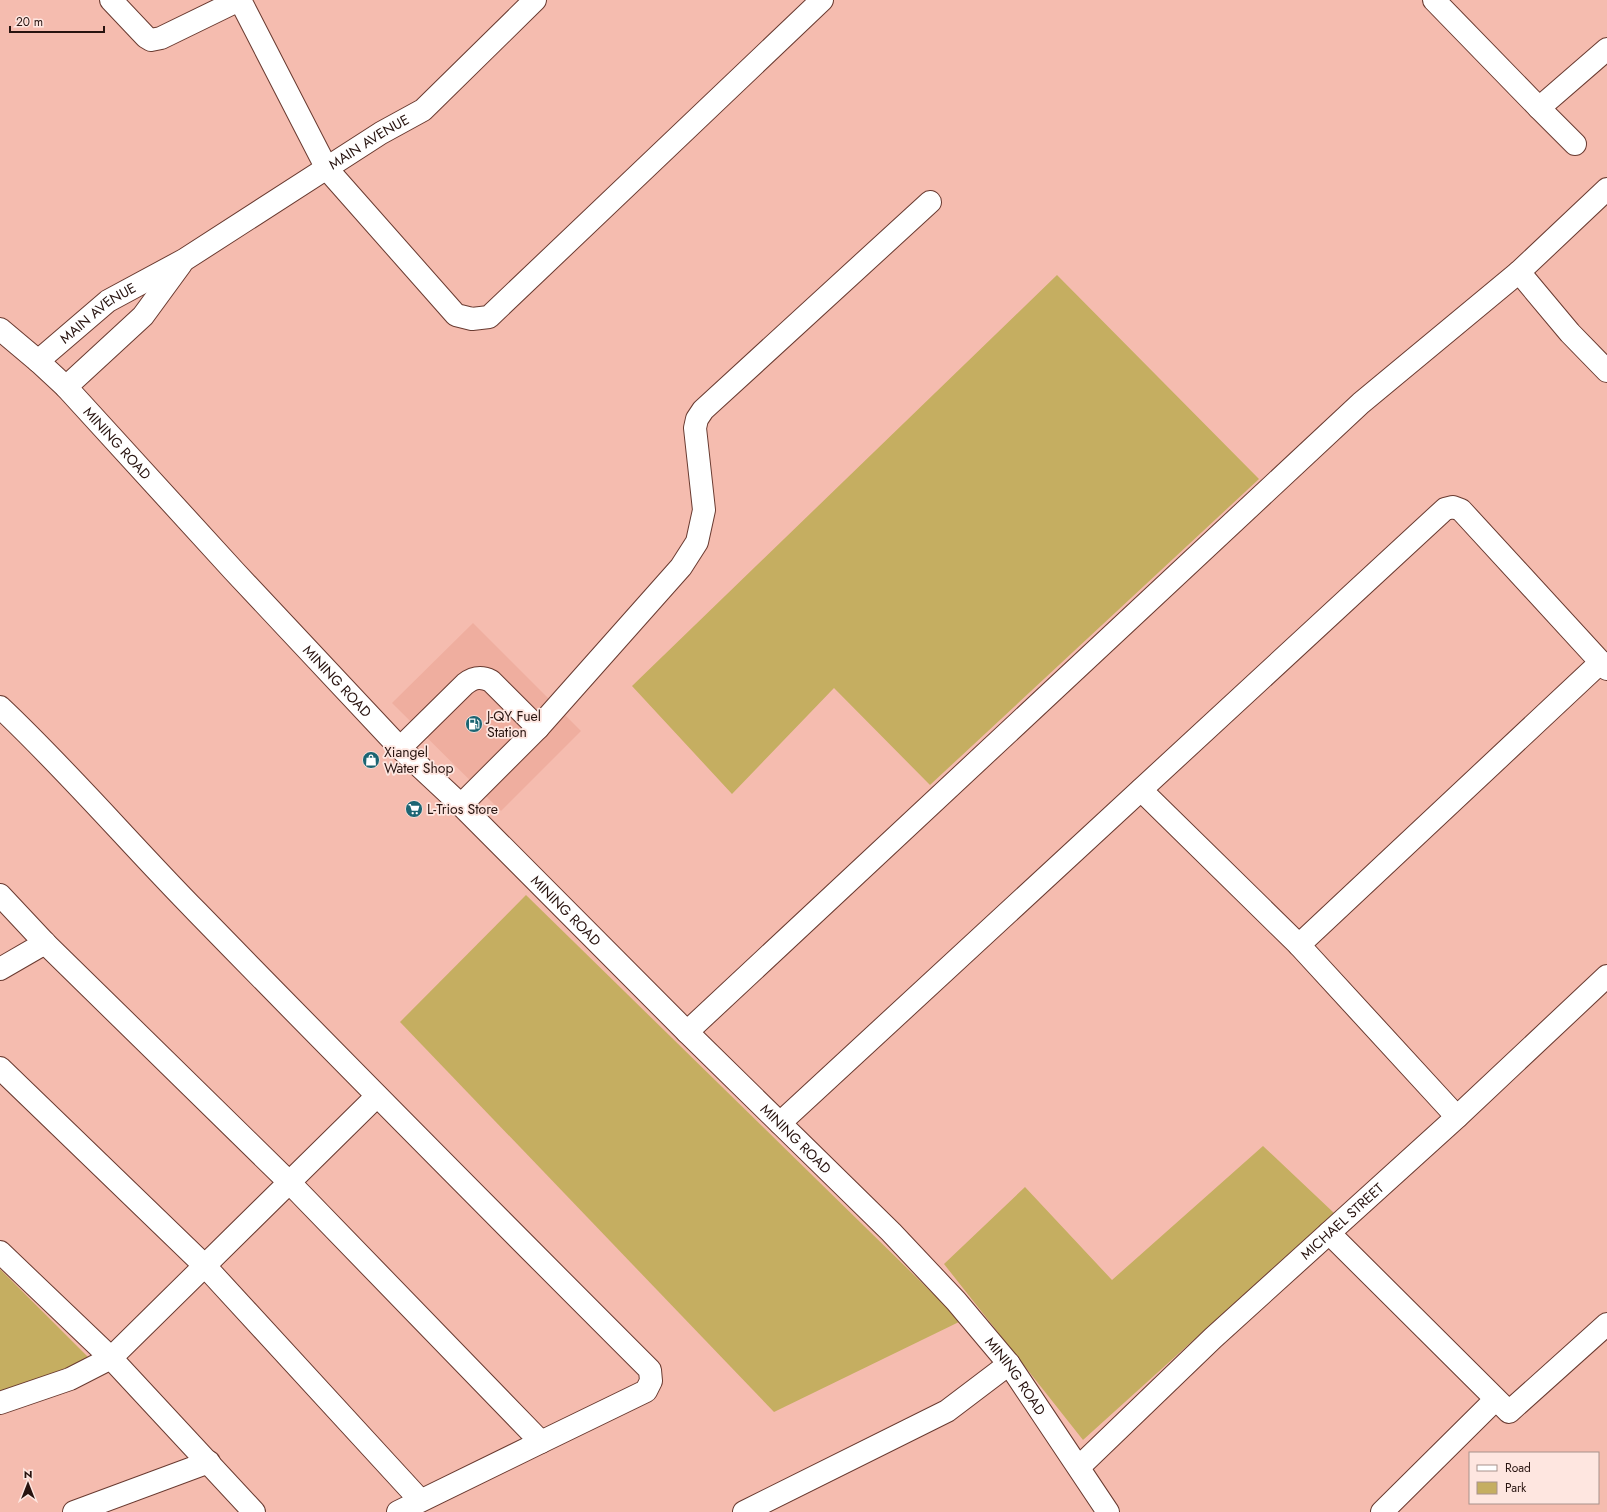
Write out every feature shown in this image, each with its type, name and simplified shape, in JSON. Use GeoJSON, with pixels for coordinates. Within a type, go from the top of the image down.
{"type":"FeatureCollection","features":[{"type":"Feature","properties":{"kind":"street"},"geometry":{"type":"LineString","coordinates":[[111,0],[146,37],[151,40],[161,38],[240,0],[327,169],[456,315],[472,319],[489,317],[822,0]]}},
{"type":"Feature","properties":{"kind":"street","name":"MAIN AVENUE"},"geometry":{"type":"LineString","coordinates":[[38,361],[108,301],[184,260],[381,133],[423,110],[535,0]]}},
{"type":"Feature","properties":{"kind":"street"},"geometry":{"type":"LineString","coordinates":[[1434,0],[1576,144]]}},
{"type":"Feature","properties":{"kind":"street"},"geometry":{"type":"LineString","coordinates":[[1539,108],[1607,49]]}},
{"type":"Feature","properties":{"kind":"street"},"geometry":{"type":"LineString","coordinates":[[687,1032],[1361,403],[1519,272],[1607,189]]}},
{"type":"Feature","properties":{"kind":"street"},"geometry":{"type":"LineString","coordinates":[[461,805],[538,728],[681,567],[697,542],[704,510],[695,428],[697,419],[703,410],[930,202]]}},
{"type":"Feature","properties":{"kind":"street","name":"MAIN AVENUE"},"geometry":{"type":"LineString","coordinates":[[66,387],[143,316],[184,260]]}},
{"type":"Feature","properties":{"kind":"street"},"geometry":{"type":"LineString","coordinates":[[1519,272],[1570,333],[1607,371]]}},
{"type":"Feature","properties":{"kind":"street","name":"MINING ROAD"},"geometry":{"type":"LineString","coordinates":[[0,329],[66,387],[234,571],[400,748],[461,805],[687,1032],[891,1232],[956,1301],[1009,1364],[1108,1512]]}},
{"type":"Feature","properties":{"kind":"street"},"geometry":{"type":"LineString","coordinates":[[780,1123],[1445,509],[1453,508],[1461,510],[1604,666],[1299,945]]}},
{"type":"Feature","properties":{"kind":"street"},"geometry":{"type":"LineString","coordinates":[[400,748],[465,684],[471,679],[478,677],[484,677],[491,681],[538,728]]}},
{"type":"Feature","properties":{"kind":"street"},"geometry":{"type":"LineString","coordinates":[[0,707],[35,740],[148,863],[377,1096],[650,1370],[651,1381],[646,1391],[398,1512]]}},
{"type":"Feature","properties":{"kind":"street"},"geometry":{"type":"LineString","coordinates":[[1141,790],[1299,945],[1457,1117]]}},
{"type":"Feature","properties":{"kind":"street"},"geometry":{"type":"LineString","coordinates":[[0,895],[45,943],[290,1183],[541,1442]]}},
{"type":"Feature","properties":{"kind":"street"},"geometry":{"type":"LineString","coordinates":[[0,968],[45,943]]}},
{"type":"Feature","properties":{"kind":"street","name":"MICHAEL STREET"},"geometry":{"type":"LineString","coordinates":[[1079,1467],[1213,1338],[1457,1117],[1607,976]]}},
{"type":"Feature","properties":{"kind":"street"},"geometry":{"type":"LineString","coordinates":[[0,1068],[205,1266],[420,1500]]}},
{"type":"Feature","properties":{"kind":"street"},"geometry":{"type":"LineString","coordinates":[[0,1403],[70,1379],[111,1358],[377,1096]]}},
{"type":"Feature","properties":{"kind":"street"},"geometry":{"type":"LineString","coordinates":[[1329,1233],[1495,1400],[1510,1412],[1607,1324]]}},
{"type":"Feature","properties":{"kind":"street"},"geometry":{"type":"LineString","coordinates":[[0,1252],[111,1358],[254,1512]]}},
{"type":"Feature","properties":{"kind":"street"},"geometry":{"type":"LineString","coordinates":[[744,1512],[947,1411],[1009,1364]]}},
{"type":"Feature","properties":{"kind":"street"},"geometry":{"type":"LineString","coordinates":[[1382,1512],[1495,1400]]}},
{"type":"Feature","properties":{"kind":"street"},"geometry":{"type":"LineString","coordinates":[[74,1512],[209,1462]]}},
{"type":"Feature","properties":{"kind":"shaded area"},"geometry":{"type":"Polygon","coordinates":[[[473,623],[581,731],[501,811],[392,703],[473,623]]]}},
{"type":"Feature","properties":{"kind":"green space"},"geometry":{"type":"Polygon","coordinates":[[[1057,275],[1259,479],[930,785],[834,688],[732,794],[632,686],[1057,275]]]}},
{"type":"Feature","properties":{"kind":"green space"},"geometry":{"type":"Polygon","coordinates":[[[526,895],[961,1321],[774,1412],[400,1022],[526,895]]]}},
{"type":"Feature","properties":{"kind":"green space"},"geometry":{"type":"Polygon","coordinates":[[[1263,1146],[1334,1213],[1083,1440],[944,1264],[1025,1187],[1112,1280],[1263,1146]]]}},
{"type":"Feature","properties":{"kind":"green space"},"geometry":{"type":"Polygon","coordinates":[[[0,1269],[90,1359],[0,1393],[0,1269]]]}},
{"type":"Feature","properties":{"kind":"place","name":"J-QY Fuel Station"},"geometry":{"type":"Point","coordinates":[474,724]}},
{"type":"Feature","properties":{"kind":"place","name":"Xiangel Water Shop"},"geometry":{"type":"Point","coordinates":[371,760]}},
{"type":"Feature","properties":{"kind":"place","name":"L-Trios Store"},"geometry":{"type":"Point","coordinates":[414,809]}}]}
